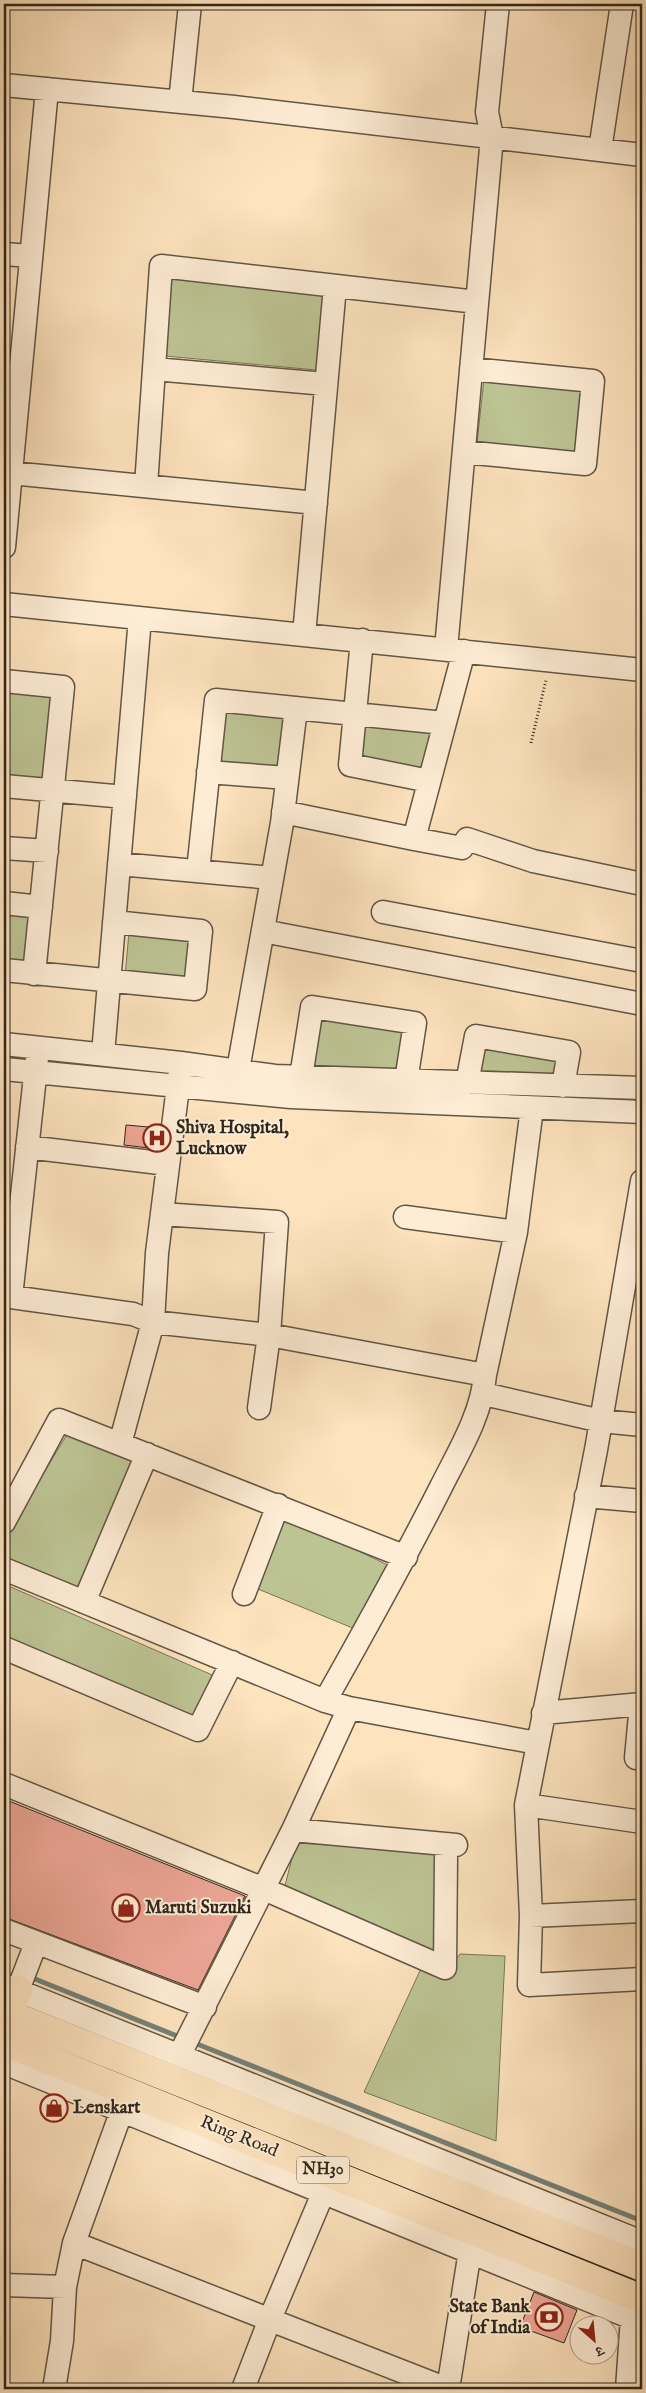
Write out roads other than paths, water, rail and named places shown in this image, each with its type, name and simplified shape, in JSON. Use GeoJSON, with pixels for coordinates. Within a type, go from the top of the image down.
{"type":"FeatureCollection","features":[{"type":"Feature","properties":{"kind":"highway","name":"Ring Road"},"geometry":{"type":"LineString","coordinates":[[11,1996],[642,2267]]}},
{"type":"Feature","properties":{"kind":"highway","name":"Ring Road"},"geometry":{"type":"LineString","coordinates":[[4,2042],[639,2313]]}},
{"type":"Feature","properties":{"kind":"street"},"geometry":{"type":"LineString","coordinates":[[180,102],[190,4]]}},
{"type":"Feature","properties":{"kind":"street"},"geometry":{"type":"LineString","coordinates":[[414,839],[444,723],[455,650],[464,452],[492,137],[488,112],[498,4]]}},
{"type":"Feature","properties":{"kind":"street"},"geometry":{"type":"LineString","coordinates":[[600,150],[622,4]]}},
{"type":"Feature","properties":{"kind":"street"},"geometry":{"type":"LineString","coordinates":[[4,84],[642,154]]}},
{"type":"Feature","properties":{"kind":"street"},"geometry":{"type":"LineString","coordinates":[[4,548],[47,89]]}},
{"type":"Feature","properties":{"kind":"street"},"geometry":{"type":"LineString","coordinates":[[4,254],[31,256]]}},
{"type":"Feature","properties":{"kind":"street"},"geometry":{"type":"LineString","coordinates":[[146,486],[161,266],[477,302]]}},
{"type":"Feature","properties":{"kind":"street"},"geometry":{"type":"LineString","coordinates":[[304,634],[335,286]]}},
{"type":"Feature","properties":{"kind":"street"},"geometry":{"type":"LineString","coordinates":[[154,369],[326,384]]}},
{"type":"Feature","properties":{"kind":"street"},"geometry":{"type":"LineString","coordinates":[[464,452],[585,464],[593,381],[471,369]]}},
{"type":"Feature","properties":{"kind":"street"},"geometry":{"type":"LineString","coordinates":[[11,473],[316,503]]}},
{"type":"Feature","properties":{"kind":"street"},"geometry":{"type":"LineString","coordinates":[[4,604],[642,670]]}},
{"type":"Feature","properties":{"kind":"street"},"geometry":{"type":"LineString","coordinates":[[103,1054],[140,618]]}},
{"type":"Feature","properties":{"kind":"street"},"geometry":{"type":"LineString","coordinates":[[362,640],[350,765],[429,781]]}},
{"type":"Feature","properties":{"kind":"street"},"geometry":{"type":"LineString","coordinates":[[4,682],[63,687],[54,791],[34,974]]}},
{"type":"Feature","properties":{"kind":"street"},"geometry":{"type":"LineString","coordinates":[[198,871],[216,700],[444,723]]}},
{"type":"Feature","properties":{"kind":"street"},"geometry":{"type":"LineString","coordinates":[[238,1070],[283,812],[296,708]]}},
{"type":"Feature","properties":{"kind":"street"},"geometry":{"type":"LineString","coordinates":[[208,772],[288,778]]}},
{"type":"Feature","properties":{"kind":"street"},"geometry":{"type":"LineString","coordinates":[[4,786],[125,797]]}},
{"type":"Feature","properties":{"kind":"street"},"geometry":{"type":"LineString","coordinates":[[283,812],[462,848],[467,839],[533,861],[642,884]]}},
{"type":"Feature","properties":{"kind":"street"},"geometry":{"type":"LineString","coordinates":[[4,848],[47,851]]}},
{"type":"Feature","properties":{"kind":"street"},"geometry":{"type":"LineString","coordinates":[[119,864],[272,878]]}},
{"type":"Feature","properties":{"kind":"street"},"geometry":{"type":"LineString","coordinates":[[4,904],[41,907]]}},
{"type":"Feature","properties":{"kind":"street"},"geometry":{"type":"LineString","coordinates":[[383,912],[642,961]]}},
{"type":"Feature","properties":{"kind":"street"},"geometry":{"type":"LineString","coordinates":[[4,970],[195,989],[201,931],[114,922]]}},
{"type":"Feature","properties":{"kind":"street"},"geometry":{"type":"LineString","coordinates":[[263,932],[642,1004]]}},
{"type":"Feature","properties":{"kind":"street"},"geometry":{"type":"LineString","coordinates":[[301,1077],[312,1007],[415,1023],[406,1081]]}},
{"type":"Feature","properties":{"kind":"street"},"geometry":{"type":"LineString","coordinates":[[468,1083],[476,1036],[569,1052],[563,1086]]}},
{"type":"Feature","properties":{"kind":"street"},"geometry":{"type":"LineString","coordinates":[[4,1044],[301,1077],[642,1088]]}},
{"type":"Feature","properties":{"kind":"street"},"geometry":{"type":"LineString","coordinates":[[38,1047],[7,1296],[133,1314],[152,1322],[270,1335],[484,1384],[601,1421],[642,1425]]}},
{"type":"Feature","properties":{"kind":"street"},"geometry":{"type":"LineString","coordinates":[[120,1444],[152,1322],[162,1214],[181,1063]]}},
{"type":"Feature","properties":{"kind":"street"},"geometry":{"type":"LineString","coordinates":[[4,1069],[292,1097],[642,1112]]}},
{"type":"Feature","properties":{"kind":"street"},"geometry":{"type":"LineString","coordinates":[[325,1701],[406,1557],[452,1466],[484,1384],[516,1232],[532,1108]]}},
{"type":"Feature","properties":{"kind":"street"},"geometry":{"type":"LineString","coordinates":[[27,1147],[168,1164]]}},
{"type":"Feature","properties":{"kind":"street"},"geometry":{"type":"LineString","coordinates":[[642,1181],[637,1247],[586,1496],[526,1806],[531,1916],[529,1986],[642,1979]]}},
{"type":"Feature","properties":{"kind":"street"},"geometry":{"type":"LineString","coordinates":[[162,1214],[277,1222],[270,1335],[259,1408]]}},
{"type":"Feature","properties":{"kind":"street"},"geometry":{"type":"LineString","coordinates":[[405,1217],[516,1232]]}},
{"type":"Feature","properties":{"kind":"street"},"geometry":{"type":"LineString","coordinates":[[4,1522],[60,1420],[406,1557]]}},
{"type":"Feature","properties":{"kind":"street"},"geometry":{"type":"LineString","coordinates":[[84,1602],[147,1454]]}},
{"type":"Feature","properties":{"kind":"street"},"geometry":{"type":"LineString","coordinates":[[586,1496],[642,1501]]}},
{"type":"Feature","properties":{"kind":"street"},"geometry":{"type":"LineString","coordinates":[[244,1594],[278,1505]]}},
{"type":"Feature","properties":{"kind":"street"},"geometry":{"type":"LineString","coordinates":[[4,1569],[325,1701],[349,1708],[537,1743]]}},
{"type":"Feature","properties":{"kind":"street"},"geometry":{"type":"LineString","coordinates":[[4,1648],[198,1730],[232,1662]]}},
{"type":"Feature","properties":{"kind":"street"},"geometry":{"type":"LineString","coordinates":[[543,1713],[642,1704],[636,1758]]}},
{"type":"Feature","properties":{"kind":"street"},"geometry":{"type":"LineString","coordinates":[[184,2044],[293,1830],[349,1708]]}},
{"type":"Feature","properties":{"kind":"street"},"geometry":{"type":"LineString","coordinates":[[4,1784],[264,1889],[445,1968],[451,1851],[293,1830]]}},
{"type":"Feature","properties":{"kind":"street"},"geometry":{"type":"LineString","coordinates":[[526,1806],[642,1822]]}},
{"type":"Feature","properties":{"kind":"street"},"geometry":{"type":"LineString","coordinates":[[531,1916],[642,1911]]}},
{"type":"Feature","properties":{"kind":"street"},"geometry":{"type":"LineString","coordinates":[[4,1930],[33,1949],[204,2007]]}},
{"type":"Feature","properties":{"kind":"street"},"geometry":{"type":"LineString","coordinates":[[33,1949],[11,1996],[184,2044],[642,2242]]}},
{"type":"Feature","properties":{"kind":"street"},"geometry":{"type":"LineString","coordinates":[[4,2063],[470,2251],[639,2313],[627,2389]]}},
{"type":"Feature","properties":{"kind":"street"},"geometry":{"type":"LineString","coordinates":[[54,2389],[62,2341],[65,2287],[74,2243],[122,2110]]}},
{"type":"Feature","properties":{"kind":"street"},"geometry":{"type":"LineString","coordinates":[[243,2389],[270,2319],[324,2191]]}},
{"type":"Feature","properties":{"kind":"street"},"geometry":{"type":"LineString","coordinates":[[74,2243],[448,2389],[470,2251]]}},
{"type":"Feature","properties":{"kind":"street"},"geometry":{"type":"LineString","coordinates":[[4,2285],[65,2287]]}},
{"type":"Feature","properties":{"kind":"waterway"},"geometry":{"type":"LineString","coordinates":[[30,1977],[182,2038]]}},
{"type":"Feature","properties":{"kind":"waterway"},"geometry":{"type":"LineString","coordinates":[[192,2042],[642,2221]]}},
{"type":"Feature","properties":{"kind":"place","name":"Shiva Hospital, Lucknow"},"geometry":{"type":"Point","coordinates":[157,1138]}},
{"type":"Feature","properties":{"kind":"place","name":"Maruti Suzuki"},"geometry":{"type":"Point","coordinates":[126,1908]}},
{"type":"Feature","properties":{"kind":"place","name":"Lenskart"},"geometry":{"type":"Point","coordinates":[54,2108]}},
{"type":"Feature","properties":{"kind":"place","name":"State Bank of India"},"geometry":{"type":"Point","coordinates":[549,2317]}}]}
